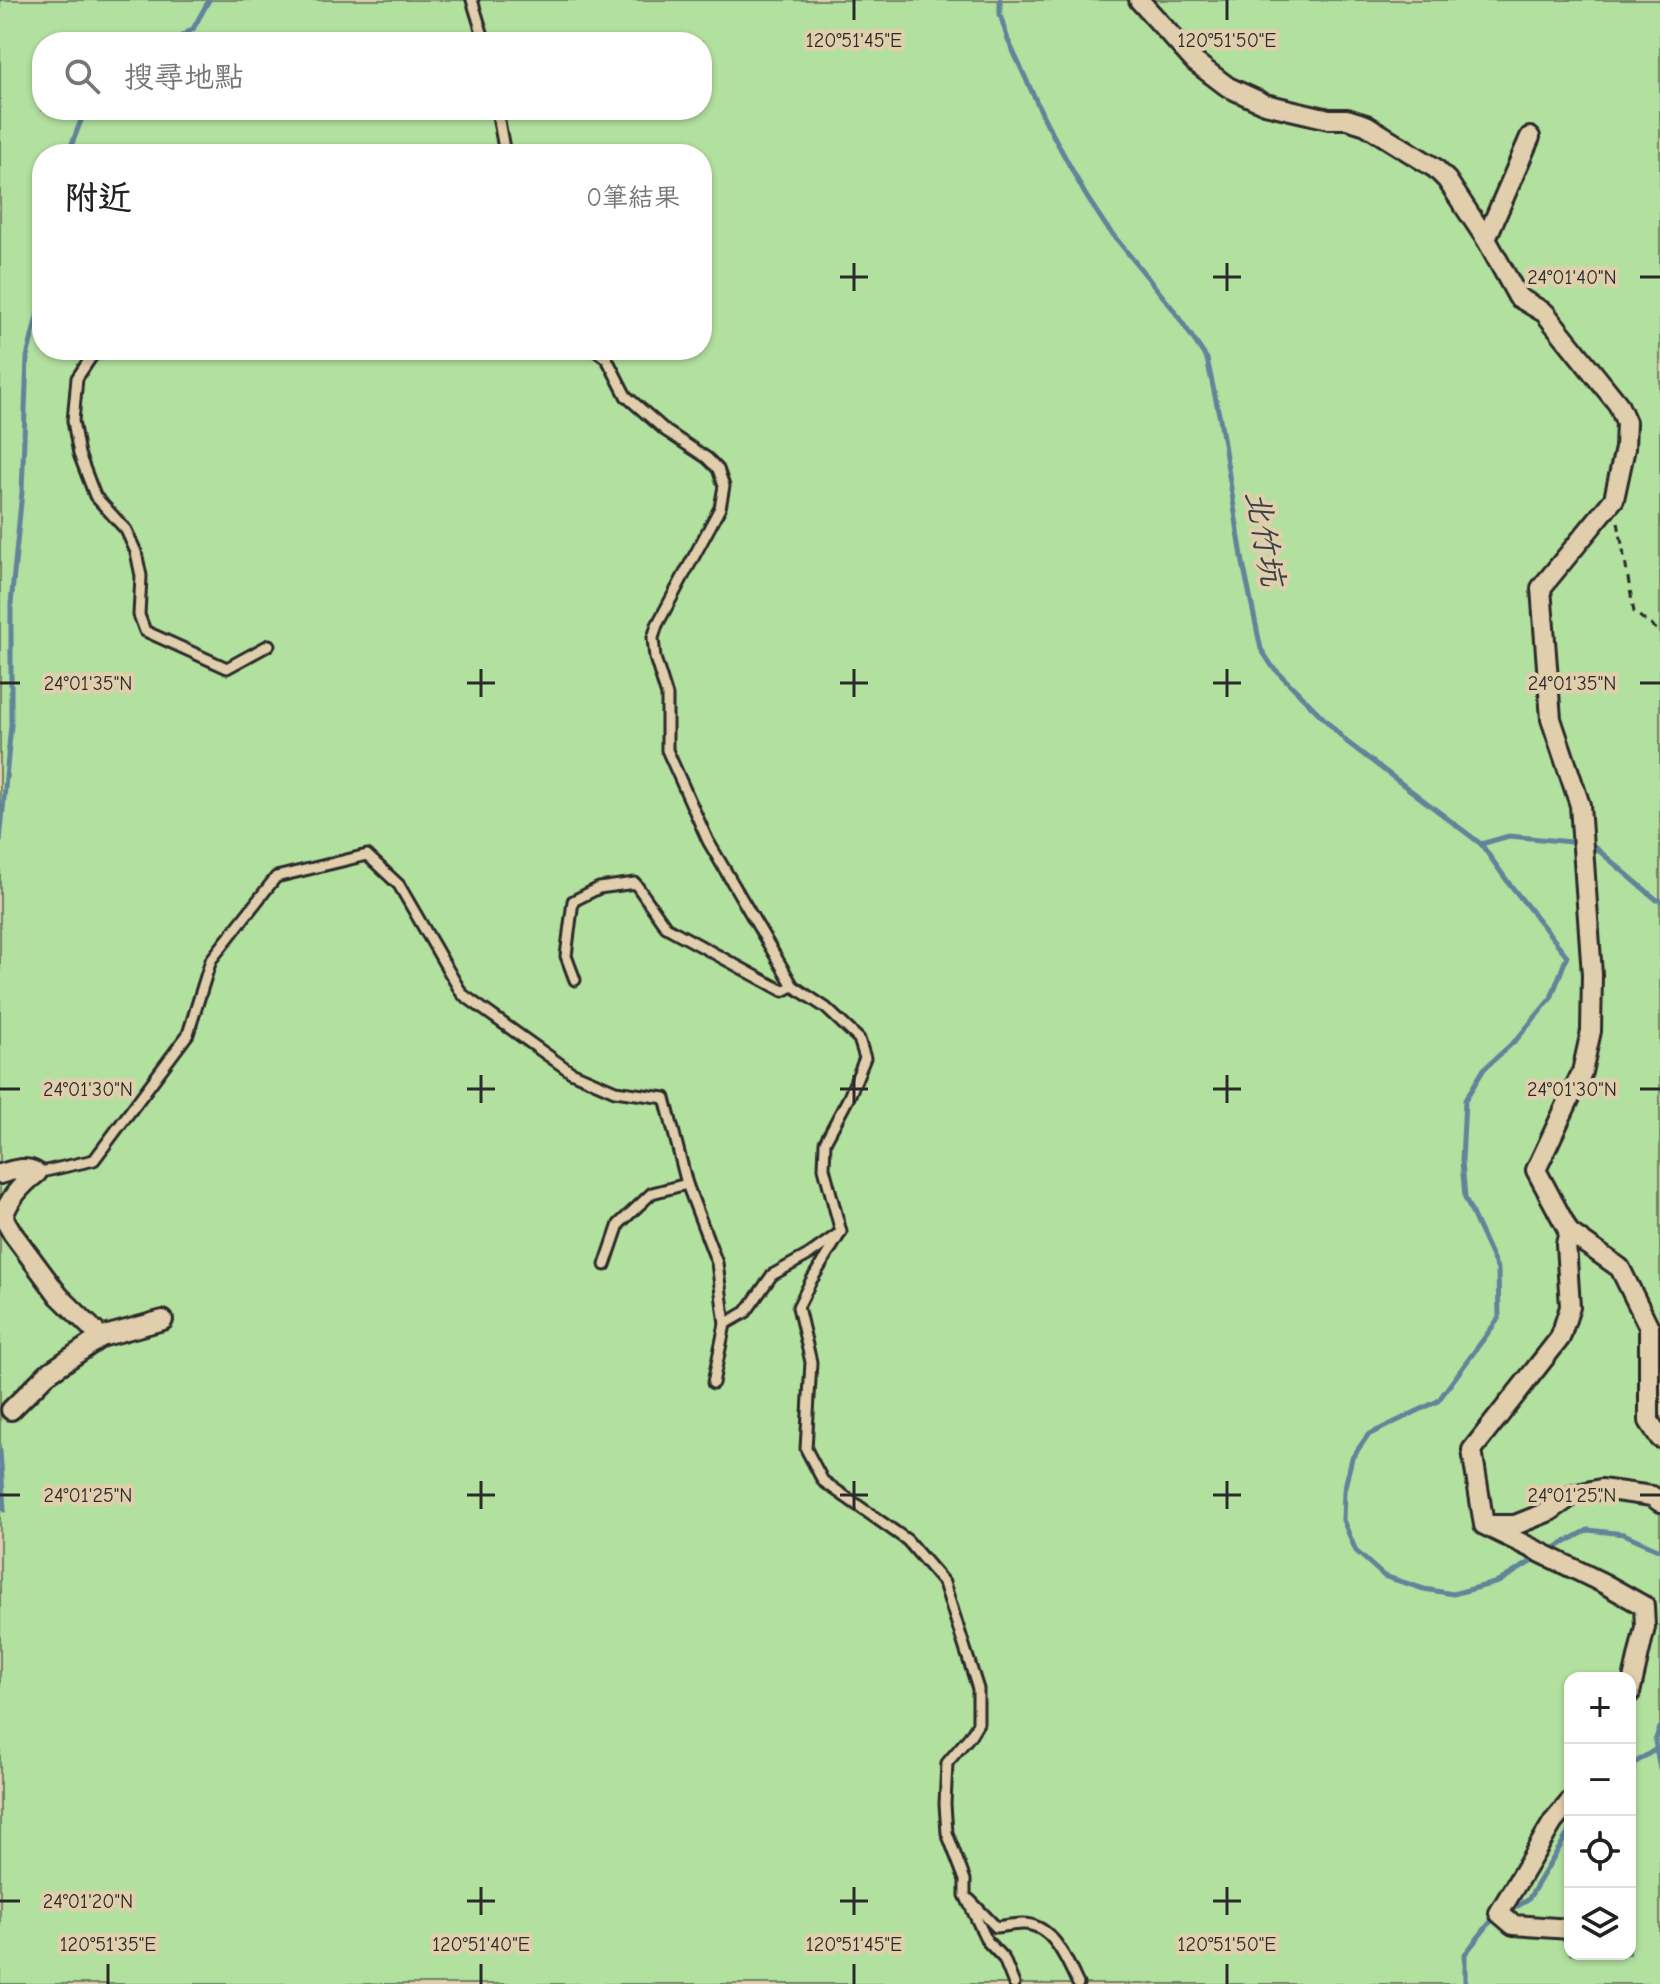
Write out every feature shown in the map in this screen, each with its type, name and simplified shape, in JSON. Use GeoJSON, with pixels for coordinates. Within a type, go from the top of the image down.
{"type":"FeatureCollection","features":[{"type":"Feature","properties":{"kind":"street"},"geometry":{"type":"LineString","coordinates":[[1139,0],[1195,62],[1228,87],[1265,104],[1366,125],[1435,168],[1447,180],[1486,239],[1518,297],[1545,313],[1618,404],[1626,422],[1625,448],[1614,499],[1541,588],[1551,719],[1580,805],[1592,975],[1591,1031],[1582,1072],[1536,1170],[1569,1232],[1620,1268],[1649,1327],[1649,1421],[1660,1438]]}},
{"type":"Feature","properties":{"kind":"street"},"geometry":{"type":"LineString","coordinates":[[1486,239],[1530,137]]}},
{"type":"Feature","properties":{"kind":"street"},"geometry":{"type":"LineString","coordinates":[[0,1174],[20,1169],[32,1169],[37,1173],[23,1183],[7,1205],[3,1217],[59,1296],[101,1337]]}},
{"type":"Feature","properties":{"kind":"street"},"geometry":{"type":"LineString","coordinates":[[1484,1525],[1472,1450],[1560,1338],[1570,1307],[1566,1244],[1569,1232]]}},
{"type":"Feature","properties":{"kind":"street"},"geometry":{"type":"LineString","coordinates":[[11,1410],[47,1374],[101,1337],[163,1320]]}},
{"type":"Feature","properties":{"kind":"street"},"geometry":{"type":"LineString","coordinates":[[1484,1525],[1515,1525],[1550,1511],[1573,1495],[1601,1489],[1652,1496],[1660,1502]]}},
{"type":"Feature","properties":{"kind":"street"},"geometry":{"type":"LineString","coordinates":[[1484,1525],[1644,1606],[1645,1627],[1635,1672]]}},
{"type":"Feature","properties":{"kind":"street"},"geometry":{"type":"LineString","coordinates":[[1564,1809],[1553,1822],[1506,1919],[1564,1928]]}},
{"type":"Feature","properties":{"kind":"lane"},"geometry":{"type":"LineString","coordinates":[[472,0],[482,32]]}},
{"type":"Feature","properties":{"kind":"lane"},"geometry":{"type":"LineString","coordinates":[[499,120],[503,144]]}},
{"type":"Feature","properties":{"kind":"lane"},"geometry":{"type":"LineString","coordinates":[[90,360],[77,378],[73,421],[79,454],[95,496],[126,530],[136,552],[141,576],[139,615],[145,631],[227,668],[269,645]]}},
{"type":"Feature","properties":{"kind":"lane"},"geometry":{"type":"LineString","coordinates":[[608,360],[626,396],[666,431],[707,458],[718,469],[724,486],[720,508],[657,625],[653,638],[655,658],[667,696],[667,750],[708,841],[793,986],[826,1008],[859,1039],[865,1058],[825,1142],[824,1168],[841,1232],[798,1307],[811,1362],[806,1449],[823,1481],[907,1540],[944,1583],[978,1689],[978,1723],[947,1763],[947,1833],[965,1880],[965,1895],[987,1941],[1004,1959],[1014,1984]]}},
{"type":"Feature","properties":{"kind":"lane"},"geometry":{"type":"LineString","coordinates":[[37,1173],[94,1160],[188,1034],[211,960],[276,877],[367,855],[399,885],[462,994],[571,1072],[615,1091],[665,1098],[687,1184],[717,1263],[725,1324],[713,1383]]}},
{"type":"Feature","properties":{"kind":"lane"},"geometry":{"type":"LineString","coordinates":[[575,980],[566,956],[573,901],[599,888],[635,883],[666,927],[783,991],[793,986]]}},
{"type":"Feature","properties":{"kind":"lane"},"geometry":{"type":"LineString","coordinates":[[605,1265],[619,1224],[652,1193],[687,1184]]}},
{"type":"Feature","properties":{"kind":"lane"},"geometry":{"type":"LineString","coordinates":[[725,1324],[746,1312],[772,1275],[841,1232]]}},
{"type":"Feature","properties":{"kind":"lane"},"geometry":{"type":"LineString","coordinates":[[965,1895],[996,1927]]}},
{"type":"Feature","properties":{"kind":"lane"},"geometry":{"type":"LineString","coordinates":[[987,1941],[996,1927],[1026,1923],[1050,1935],[1065,1956],[1078,1984]]}},
{"type":"Feature","properties":{"kind":"path"},"geometry":{"type":"LineString","coordinates":[[1614,499],[1634,612],[1660,632]]}},
{"type":"Feature","properties":{"kind":"green space"},"geometry":{"type":"Polygon","coordinates":[[[0,0],[1660,0],[1660,1984],[0,1984],[0,0]]]}},
{"type":"Feature","properties":{"kind":"waterway"},"geometry":{"type":"LineString","coordinates":[[188,32],[193,29],[209,0]]}},
{"type":"Feature","properties":{"kind":"waterway","name":"北竹坑"},"geometry":{"type":"LineString","coordinates":[[1000,0],[1000,14],[1008,40],[1045,120],[1085,194],[1207,359],[1261,649],[1272,666],[1347,742],[1481,844],[1509,836],[1591,844],[1660,900]]}},
{"type":"Feature","properties":{"kind":"waterway"},"geometry":{"type":"LineString","coordinates":[[72,144],[81,120]]}},
{"type":"Feature","properties":{"kind":"waterway"},"geometry":{"type":"LineString","coordinates":[[0,841],[11,725],[11,604],[22,492],[27,357],[32,337]]}},
{"type":"Feature","properties":{"kind":"waterway"},"geometry":{"type":"LineString","coordinates":[[1481,844],[1567,956],[1551,998],[1517,1039],[1484,1069],[1465,1100],[1462,1161],[1465,1198],[1498,1270],[1499,1318],[1438,1401],[1368,1435],[1352,1458],[1344,1491],[1343,1520],[1356,1551],[1384,1576],[1424,1589],[1453,1594],[1498,1582],[1537,1558]]}},
{"type":"Feature","properties":{"kind":"waterway"},"geometry":{"type":"LineString","coordinates":[[0,1451],[4,1510]]}},
{"type":"Feature","properties":{"kind":"waterway"},"geometry":{"type":"LineString","coordinates":[[1549,1551],[1588,1530],[1624,1534],[1660,1550]]}},
{"type":"Feature","properties":{"kind":"waterway"},"geometry":{"type":"LineString","coordinates":[[1660,1728],[1655,1741],[1660,1769]]}},
{"type":"Feature","properties":{"kind":"waterway"},"geometry":{"type":"LineString","coordinates":[[1636,1762],[1656,1749]]}},
{"type":"Feature","properties":{"kind":"waterway"},"geometry":{"type":"LineString","coordinates":[[1509,1911],[1528,1900],[1564,1840]]}},
{"type":"Feature","properties":{"kind":"waterway"},"geometry":{"type":"LineString","coordinates":[[1465,1984],[1465,1954],[1497,1917]]}}]}
